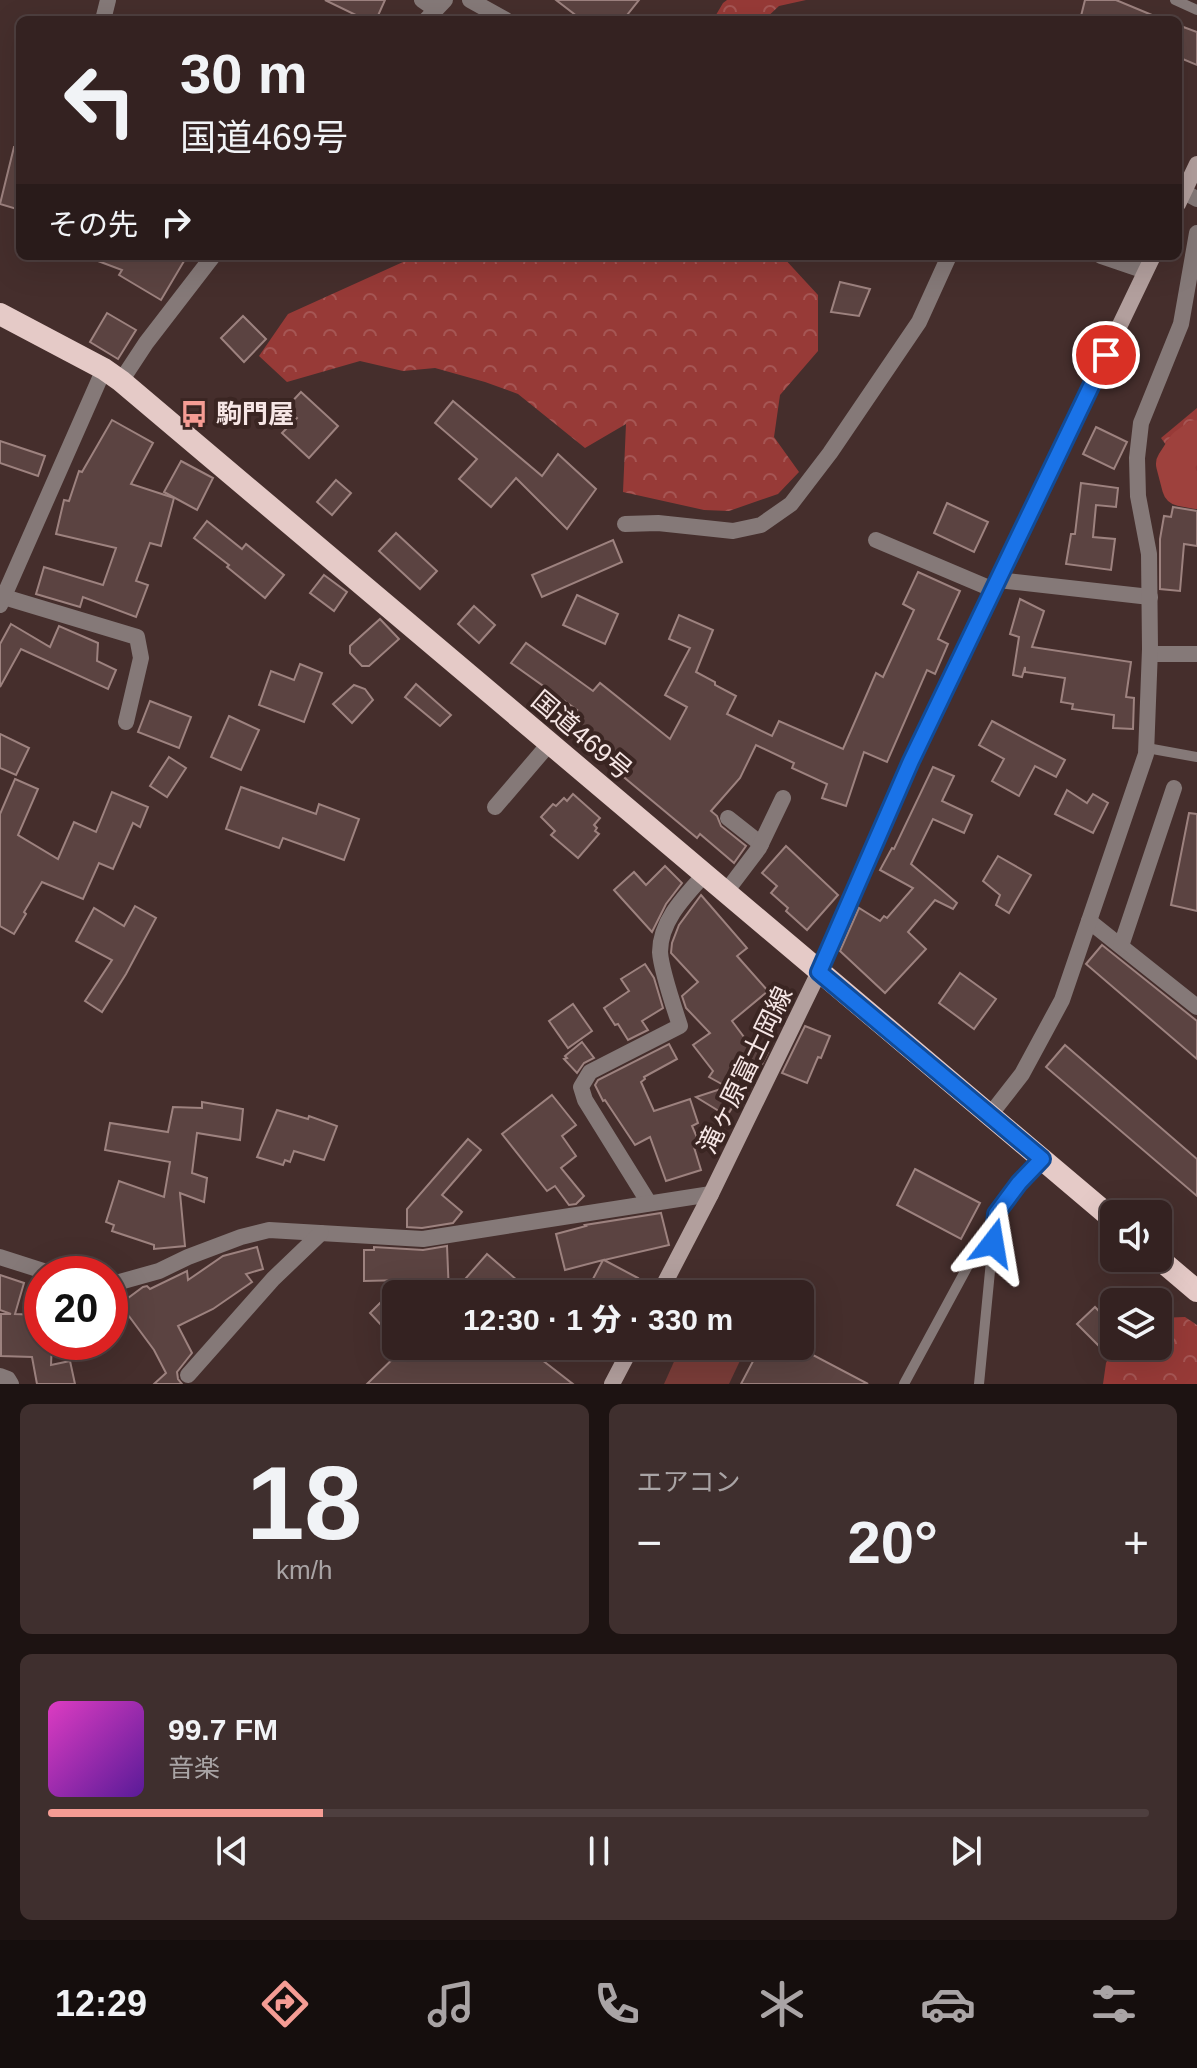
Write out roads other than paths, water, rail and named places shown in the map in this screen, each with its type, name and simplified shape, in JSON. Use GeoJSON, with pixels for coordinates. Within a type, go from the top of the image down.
{"type":"FeatureCollection","features":[{"type":"Feature","properties":{"kind":"highway","name":"国道469号"},"geometry":{"type":"LineString","coordinates":[[0,314],[113,375],[1100,1208]]}},
{"type":"Feature","properties":{"kind":"highway"},"geometry":{"type":"LineString","coordinates":[[1172,1270],[1191,1286]]}},
{"type":"Feature","properties":{"kind":"main road"},"geometry":{"type":"LineString","coordinates":[[1186,198],[1197,164]]}},
{"type":"Feature","properties":{"kind":"main road","name":"滝ヶ原富士岡線"},"geometry":{"type":"LineString","coordinates":[[666,1280],[819,972],[911,761],[1149,264]]}},
{"type":"Feature","properties":{"kind":"main road"},"geometry":{"type":"LineString","coordinates":[[612,1384],[625,1360]]}},
{"type":"Feature","properties":{"kind":"street"},"geometry":{"type":"LineString","coordinates":[[470,0],[499,16]]}},
{"type":"Feature","properties":{"kind":"street"},"geometry":{"type":"LineString","coordinates":[[990,1115],[1022,1074],[1062,1000],[1146,754],[1150,654],[1149,554],[1138,496],[1137,458],[1141,423],[1181,324],[1197,233]]}},
{"type":"Feature","properties":{"kind":"street"},"geometry":{"type":"LineString","coordinates":[[126,722],[141,658],[137,637],[2,601],[113,375],[146,343],[210,260]]}},
{"type":"Feature","properties":{"kind":"street"},"geometry":{"type":"LineString","coordinates":[[625,524],[658,523],[733,531],[761,525],[791,504],[830,453],[919,322],[947,260]]}},
{"type":"Feature","properties":{"kind":"street"},"geometry":{"type":"LineString","coordinates":[[1125,260],[1149,264]]}},
{"type":"Feature","properties":{"kind":"street"},"geometry":{"type":"LineString","coordinates":[[876,540],[996,585],[1150,597]]}},
{"type":"Feature","properties":{"kind":"street"},"geometry":{"type":"LineString","coordinates":[[1150,654],[1197,654]]}},
{"type":"Feature","properties":{"kind":"street"},"geometry":{"type":"LineString","coordinates":[[495,807],[549,744]]}},
{"type":"Feature","properties":{"kind":"street"},"geometry":{"type":"LineString","coordinates":[[1121,946],[1174,788]]}},
{"type":"Feature","properties":{"kind":"street"},"geometry":{"type":"LineString","coordinates":[[725,893],[761,844],[783,798]]}},
{"type":"Feature","properties":{"kind":"street"},"geometry":{"type":"LineString","coordinates":[[728,818],[761,844]]}},
{"type":"Feature","properties":{"kind":"street"},"geometry":{"type":"LineString","coordinates":[[649,1203],[585,1100],[581,1087],[590,1072],[680,1026],[660,955],[661,942],[672,912],[704,875]]}},
{"type":"Feature","properties":{"kind":"street"},"geometry":{"type":"LineString","coordinates":[[1089,921],[1197,1007]]}},
{"type":"Feature","properties":{"kind":"street"},"geometry":{"type":"LineString","coordinates":[[128,1280],[159,1271],[241,1237],[269,1230],[423,1239],[711,1194]]}},
{"type":"Feature","properties":{"kind":"street"},"geometry":{"type":"LineString","coordinates":[[188,1375],[273,1279],[321,1233]]}},
{"type":"Feature","properties":{"kind":"street"},"geometry":{"type":"LineString","coordinates":[[0,1257],[24,1265]]}},
{"type":"Feature","properties":{"kind":"street"},"geometry":{"type":"LineString","coordinates":[[0,1376],[11,1384]]}},
{"type":"Feature","properties":{"kind":"lane"},"geometry":{"type":"LineString","coordinates":[[1175,0],[1197,10]]}},
{"type":"Feature","properties":{"kind":"lane"},"geometry":{"type":"LineString","coordinates":[[1147,748],[1197,757]]}},
{"type":"Feature","properties":{"kind":"lane"},"geometry":{"type":"LineString","coordinates":[[904,1384],[996,1214],[1042,1159]]}},
{"type":"Feature","properties":{"kind":"lane"},"geometry":{"type":"LineString","coordinates":[[979,1384],[996,1214]]}},
{"type":"Feature","properties":{"kind":"waterway"},"geometry":{"type":"LineString","coordinates":[[1197,439],[1186,447],[1175,464],[1181,487],[1197,490]]}},
{"type":"Feature","properties":{"kind":"place","name":"駒門屋"},"geometry":{"type":"Point","coordinates":[194,414]}}]}
